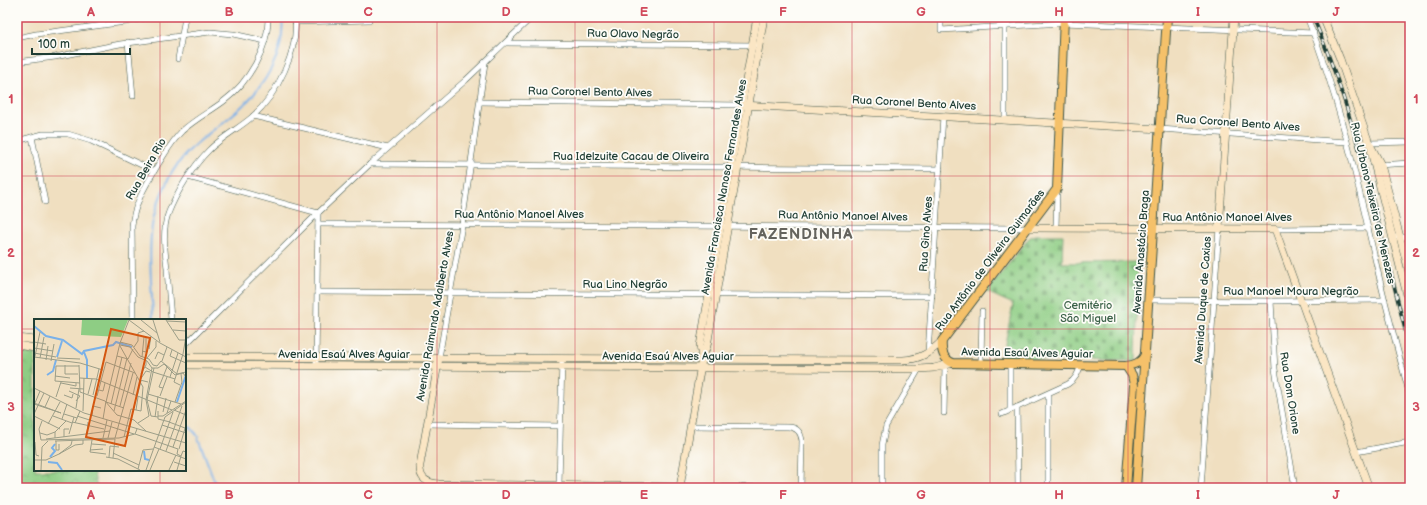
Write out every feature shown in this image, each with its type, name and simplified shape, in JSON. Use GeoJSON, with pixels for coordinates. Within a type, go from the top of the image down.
{"type":"FeatureCollection","features":[{"type":"Feature","properties":{"kind":"main road","name":"Avenida Anastácio Braga"},"geometry":{"type":"LineString","coordinates":[[1136,488],[1167,17]]}},
{"type":"Feature","properties":{"kind":"main road","name":"Rua Antônio de Oliveira Guimarães"},"geometry":{"type":"LineString","coordinates":[[949,364],[942,354],[942,341],[1057,189],[1064,20]]}},
{"type":"Feature","properties":{"kind":"main road","name":"Avenida Esaú Alves Aguiar"},"geometry":{"type":"LineString","coordinates":[[949,364],[980,363],[1126,366],[1143,360],[1145,355]]}},
{"type":"Feature","properties":{"kind":"main road"},"geometry":{"type":"LineString","coordinates":[[1126,366],[1132,375],[1134,385],[1126,488]]}},
{"type":"Feature","properties":{"kind":"street"},"geometry":{"type":"LineString","coordinates":[[17,38],[126,22],[148,17]]}},
{"type":"Feature","properties":{"kind":"street"},"geometry":{"type":"LineString","coordinates":[[178,59],[186,17]]}},
{"type":"Feature","properties":{"kind":"street","name":"Rua Beira Rio"},"geometry":{"type":"LineString","coordinates":[[133,319],[131,234],[132,219],[140,197],[154,171],[170,146],[182,131],[226,100],[239,87],[256,62],[265,41],[268,17]]}},
{"type":"Feature","properties":{"kind":"street"},"geometry":{"type":"LineString","coordinates":[[186,344],[318,213],[370,164],[506,43],[532,17]]}},
{"type":"Feature","properties":{"kind":"street","name":"Avenida Francisca Nanosa Fernandes Alves"},"geometry":{"type":"LineString","coordinates":[[756,45],[757,17]]}},
{"type":"Feature","properties":{"kind":"street","name":"Avenida Francisca Nanosa Fernandes Alves"},"geometry":{"type":"LineString","coordinates":[[679,487],[700,368],[707,346],[713,295],[756,45],[764,17]]}},
{"type":"Feature","properties":{"kind":"street"},"geometry":{"type":"LineString","coordinates":[[941,17],[940,30],[1005,26],[1064,20],[1167,27],[1314,33]]}},
{"type":"Feature","properties":{"kind":"street","name":"Avenida Duque de Caxias"},"geometry":{"type":"LineString","coordinates":[[1200,488],[1234,17]]}},
{"type":"Feature","properties":{"kind":"street","name":"Rua Urbano Teixeira de Menezes"},"geometry":{"type":"LineString","coordinates":[[1307,17],[1334,91],[1410,396]]}},
{"type":"Feature","properties":{"kind":"street","name":"Rua Urbano Teixeira de Menezes"},"geometry":{"type":"LineString","coordinates":[[1323,17],[1340,59],[1377,165],[1400,237],[1410,275]]}},
{"type":"Feature","properties":{"kind":"street"},"geometry":{"type":"LineString","coordinates":[[171,319],[165,251],[166,228],[168,214],[188,177],[198,162],[210,149],[253,116],[267,100],[289,61],[294,47],[295,20],[369,20]]}},
{"type":"Feature","properties":{"kind":"street"},"geometry":{"type":"LineString","coordinates":[[1005,26],[1005,119]]}},
{"type":"Feature","properties":{"kind":"street"},"geometry":{"type":"LineString","coordinates":[[17,62],[55,57],[128,42],[210,32],[222,32],[265,41]]}},
{"type":"Feature","properties":{"kind":"street"},"geometry":{"type":"LineString","coordinates":[[128,42],[133,96]]}},
{"type":"Feature","properties":{"kind":"street","name":"Rua Olavo Negrão"},"geometry":{"type":"LineString","coordinates":[[506,43],[756,45]]}},
{"type":"Feature","properties":{"kind":"street","name":"Avenida Raimundo Adalberto Alves"},"geometry":{"type":"LineString","coordinates":[[484,63],[480,102],[462,225],[420,465],[421,476],[426,481],[439,484],[539,487]]}},
{"type":"Feature","properties":{"kind":"street","name":"Rua Coronel Bento Alves"},"geometry":{"type":"LineString","coordinates":[[480,102],[746,105],[1005,119],[1347,142]]}},
{"type":"Feature","properties":{"kind":"street"},"geometry":{"type":"LineString","coordinates":[[253,116],[388,148]]}},
{"type":"Feature","properties":{"kind":"street","name":"Rua Gino Alves"},"geometry":{"type":"LineString","coordinates":[[928,353],[943,116]]}},
{"type":"Feature","properties":{"kind":"street"},"geometry":{"type":"LineString","coordinates":[[17,133],[18,140],[57,133],[78,136],[154,171]]}},
{"type":"Feature","properties":{"kind":"street"},"geometry":{"type":"LineString","coordinates":[[32,137],[45,202]]}},
{"type":"Feature","properties":{"kind":"street"},"geometry":{"type":"LineString","coordinates":[[1369,143],[1410,142]]}},
{"type":"Feature","properties":{"kind":"street"},"geometry":{"type":"LineString","coordinates":[[1377,165],[1410,163]]}},
{"type":"Feature","properties":{"kind":"street","name":"Rua Idelzuite Cacau de Oliveira"},"geometry":{"type":"LineString","coordinates":[[370,164],[940,169]]}},
{"type":"Feature","properties":{"kind":"street","name":"Rua Urbano Teixeira de Menezes"},"geometry":{"type":"LineString","coordinates":[[1377,165],[1392,237],[1410,307]]}},
{"type":"Feature","properties":{"kind":"street"},"geometry":{"type":"LineString","coordinates":[[188,177],[318,213]]}},
{"type":"Feature","properties":{"kind":"street","name":"Rua Antônio de Oliveira Guimarães"},"geometry":{"type":"LineString","coordinates":[[1056,228],[1057,189]]}},
{"type":"Feature","properties":{"kind":"street"},"geometry":{"type":"LineString","coordinates":[[316,365],[318,213]]}},
{"type":"Feature","properties":{"kind":"street","name":"Rua Antônio Manoel Alves"},"geometry":{"type":"LineString","coordinates":[[318,224],[936,228],[1368,228]]}},
{"type":"Feature","properties":{"kind":"street"},"geometry":{"type":"LineString","coordinates":[[1275,228],[1369,488]]}},
{"type":"Feature","properties":{"kind":"street"},"geometry":{"type":"LineString","coordinates":[[1392,237],[1410,237]]}},
{"type":"Feature","properties":{"kind":"street","name":"Rua Lino Negrão"},"geometry":{"type":"LineString","coordinates":[[318,292],[932,296]]}},
{"type":"Feature","properties":{"kind":"street","name":"Rua Manoel Moura Negrão"},"geometry":{"type":"LineString","coordinates":[[1149,300],[1385,300]]}},
{"type":"Feature","properties":{"kind":"street","name":"Rua Dom Orione"},"geometry":{"type":"LineString","coordinates":[[1271,301],[1275,369],[1295,488]]}},
{"type":"Feature","properties":{"kind":"street"},"geometry":{"type":"LineString","coordinates":[[980,363],[982,311]]}},
{"type":"Feature","properties":{"kind":"street"},"geometry":{"type":"LineString","coordinates":[[17,338],[34,340]]}},
{"type":"Feature","properties":{"kind":"street","name":"Avenida Esaú Alves Aguiar"},"geometry":{"type":"LineString","coordinates":[[186,356],[909,360],[919,358],[928,353],[942,341]]}},
{"type":"Feature","properties":{"kind":"street"},"geometry":{"type":"LineString","coordinates":[[17,345],[34,348]]}},
{"type":"Feature","properties":{"kind":"street"},"geometry":{"type":"LineString","coordinates":[[539,487],[559,485],[882,488],[882,445],[886,426],[928,353]]}},
{"type":"Feature","properties":{"kind":"street"},"geometry":{"type":"LineString","coordinates":[[559,485],[562,358]]}},
{"type":"Feature","properties":{"kind":"street"},"geometry":{"type":"LineString","coordinates":[[810,360],[810,368]]}},
{"type":"Feature","properties":{"kind":"street","name":"Avenida Esaú Alves Aguiar"},"geometry":{"type":"LineString","coordinates":[[186,364],[919,369],[949,364]]}},
{"type":"Feature","properties":{"kind":"street"},"geometry":{"type":"LineString","coordinates":[[944,413],[949,364]]}},
{"type":"Feature","properties":{"kind":"street"},"geometry":{"type":"LineString","coordinates":[[1010,364],[1010,410]]}},
{"type":"Feature","properties":{"kind":"street"},"geometry":{"type":"LineString","coordinates":[[1002,414],[1048,394],[1072,381],[1078,375],[1081,365]]}},
{"type":"Feature","properties":{"kind":"street"},"geometry":{"type":"LineString","coordinates":[[1048,394],[1048,488]]}},
{"type":"Feature","properties":{"kind":"street"},"geometry":{"type":"LineString","coordinates":[[1017,407],[1018,488]]}},
{"type":"Feature","properties":{"kind":"street"},"geometry":{"type":"LineString","coordinates":[[427,424],[560,426]]}},
{"type":"Feature","properties":{"kind":"street"},"geometry":{"type":"LineString","coordinates":[[690,426],[788,427],[796,429],[800,434],[802,441],[801,487]]}},
{"type":"Feature","properties":{"kind":"street"},"geometry":{"type":"LineString","coordinates":[[1356,452],[1410,442]]}},
{"type":"Feature","properties":{"kind":"green space","name":"Cemitério São Miguel"},"geometry":{"type":"Polygon","coordinates":[[[1035,235],[1063,235],[1062,263],[1138,262],[1136,361],[1002,359],[1013,304],[987,292],[1029,238],[1035,235]]]}},
{"type":"Feature","properties":{"kind":"green space"},"geometry":{"type":"Polygon","coordinates":[[[17,350],[34,353],[34,471],[93,471],[97,488],[17,488],[17,350]]]}},
{"type":"Feature","properties":{"kind":"waterway"},"geometry":{"type":"LineString","coordinates":[[153,319],[150,261],[151,237],[154,214],[160,196],[175,168],[190,149],[248,101],[264,80],[277,56],[282,30],[282,17]]}},
{"type":"Feature","properties":{"kind":"waterway"},"geometry":{"type":"LineString","coordinates":[[186,426],[191,428],[197,435],[217,488]]}},
{"type":"Feature","properties":{"kind":"railway"},"geometry":{"type":"LineString","coordinates":[[1313,17],[1329,57],[1356,139],[1379,223],[1410,349]]}},
{"type":"Feature","properties":{"kind":"district","name":"FAZENDINHA"},"geometry":{"type":"Point","coordinates":[801,234]}}]}
